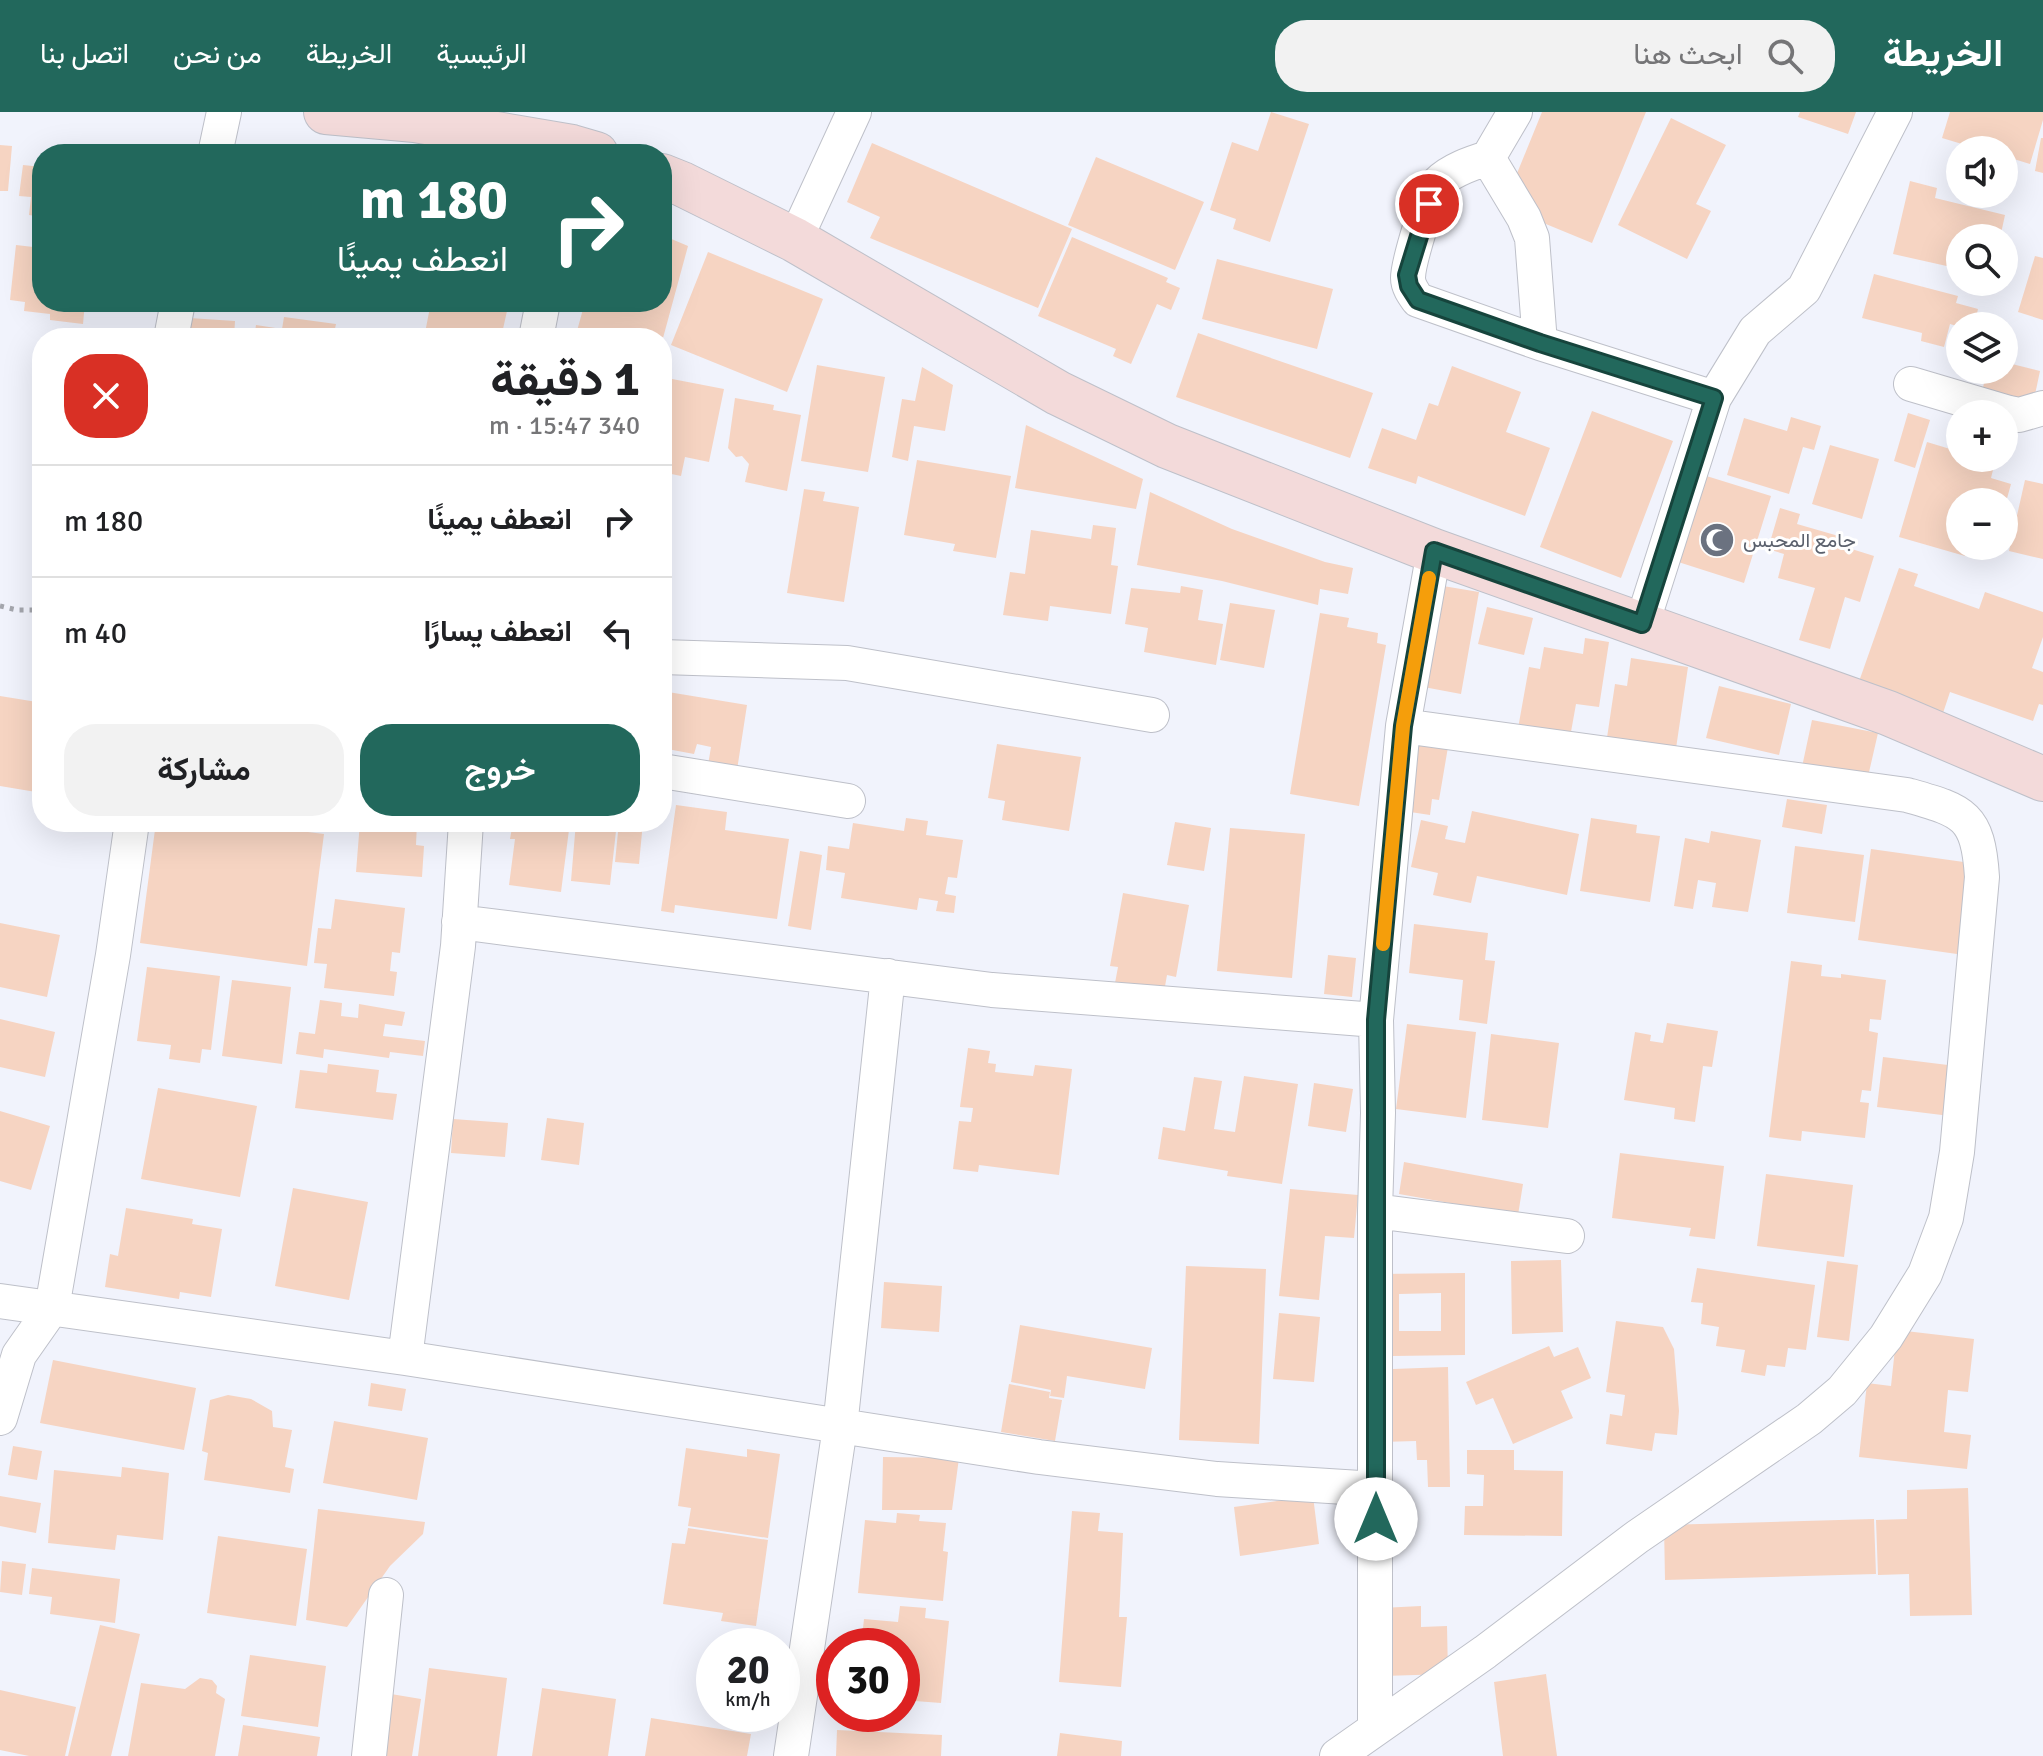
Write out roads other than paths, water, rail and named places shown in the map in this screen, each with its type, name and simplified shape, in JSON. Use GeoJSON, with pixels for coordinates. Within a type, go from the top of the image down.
{"type":"FeatureCollection","features":[{"type":"Feature","properties":{"kind":"main road"},"geometry":{"type":"LineString","coordinates":[[326,112],[415,120],[539,144]]}},
{"type":"Feature","properties":{"kind":"main road"},"geometry":{"type":"LineString","coordinates":[[672,181],[795,240],[1058,393],[1167,446],[1434,551],[1888,713],[2043,779]]}},
{"type":"Feature","properties":{"kind":"street"},"geometry":{"type":"LineString","coordinates":[[217,144],[224,112]]}},
{"type":"Feature","properties":{"kind":"street"},"geometry":{"type":"LineString","coordinates":[[795,240],[854,112]]}},
{"type":"Feature","properties":{"kind":"street"},"geometry":{"type":"LineString","coordinates":[[1515,112],[1488,158],[1466,165],[1437,184],[1421,224],[1407,275],[1409,286],[1418,300],[1540,343],[1714,398]]}},
{"type":"Feature","properties":{"kind":"street"},"geometry":{"type":"LineString","coordinates":[[1642,624],[1714,398],[1755,331],[1804,289],[1895,112]]}},
{"type":"Feature","properties":{"kind":"street"},"geometry":{"type":"LineString","coordinates":[[1488,158],[1524,218],[1532,238],[1540,343]]}},
{"type":"Feature","properties":{"kind":"street"},"geometry":{"type":"LineString","coordinates":[[1911,384],[2019,415],[2043,408]]}},
{"type":"Feature","properties":{"kind":"street"},"geometry":{"type":"LineString","coordinates":[[1375,1729],[1376,1020],[1403,726],[1434,551]]}},
{"type":"Feature","properties":{"kind":"street"},"geometry":{"type":"LineString","coordinates":[[672,657],[847,663],[1152,715]]}},
{"type":"Feature","properties":{"kind":"street"},"geometry":{"type":"LineString","coordinates":[[1337,1756],[1485,1652],[1637,1537],[1809,1419],[1842,1391],[1886,1337],[1925,1274],[1946,1218],[1957,1152],[1982,877],[1980,846],[1966,820],[1952,808],[1907,795],[1403,726]]}},
{"type":"Feature","properties":{"kind":"street"},"geometry":{"type":"LineString","coordinates":[[672,773],[848,801]]}},
{"type":"Feature","properties":{"kind":"street"},"geometry":{"type":"LineString","coordinates":[[0,1418],[19,1355],[52,1308],[113,955],[131,832]]}},
{"type":"Feature","properties":{"kind":"street"},"geometry":{"type":"LineString","coordinates":[[405,1358],[459,922],[465,832]]}},
{"type":"Feature","properties":{"kind":"street"},"geometry":{"type":"LineString","coordinates":[[459,922],[992,990],[1376,1020]]}},
{"type":"Feature","properties":{"kind":"street"},"geometry":{"type":"LineString","coordinates":[[791,1756],[840,1427],[888,976]]}},
{"type":"Feature","properties":{"kind":"street"},"geometry":{"type":"LineString","coordinates":[[1375,1211],[1567,1236]]}},
{"type":"Feature","properties":{"kind":"street"},"geometry":{"type":"LineString","coordinates":[[0,1301],[405,1358],[1039,1457],[1217,1479],[1376,1489]]}},
{"type":"Feature","properties":{"kind":"street"},"geometry":{"type":"LineString","coordinates":[[369,1756],[386,1595]]}},
{"type":"Feature","properties":{"kind":"place","name":"جامع المحبس"},"geometry":{"type":"Point","coordinates":[1717,540]}}]}
